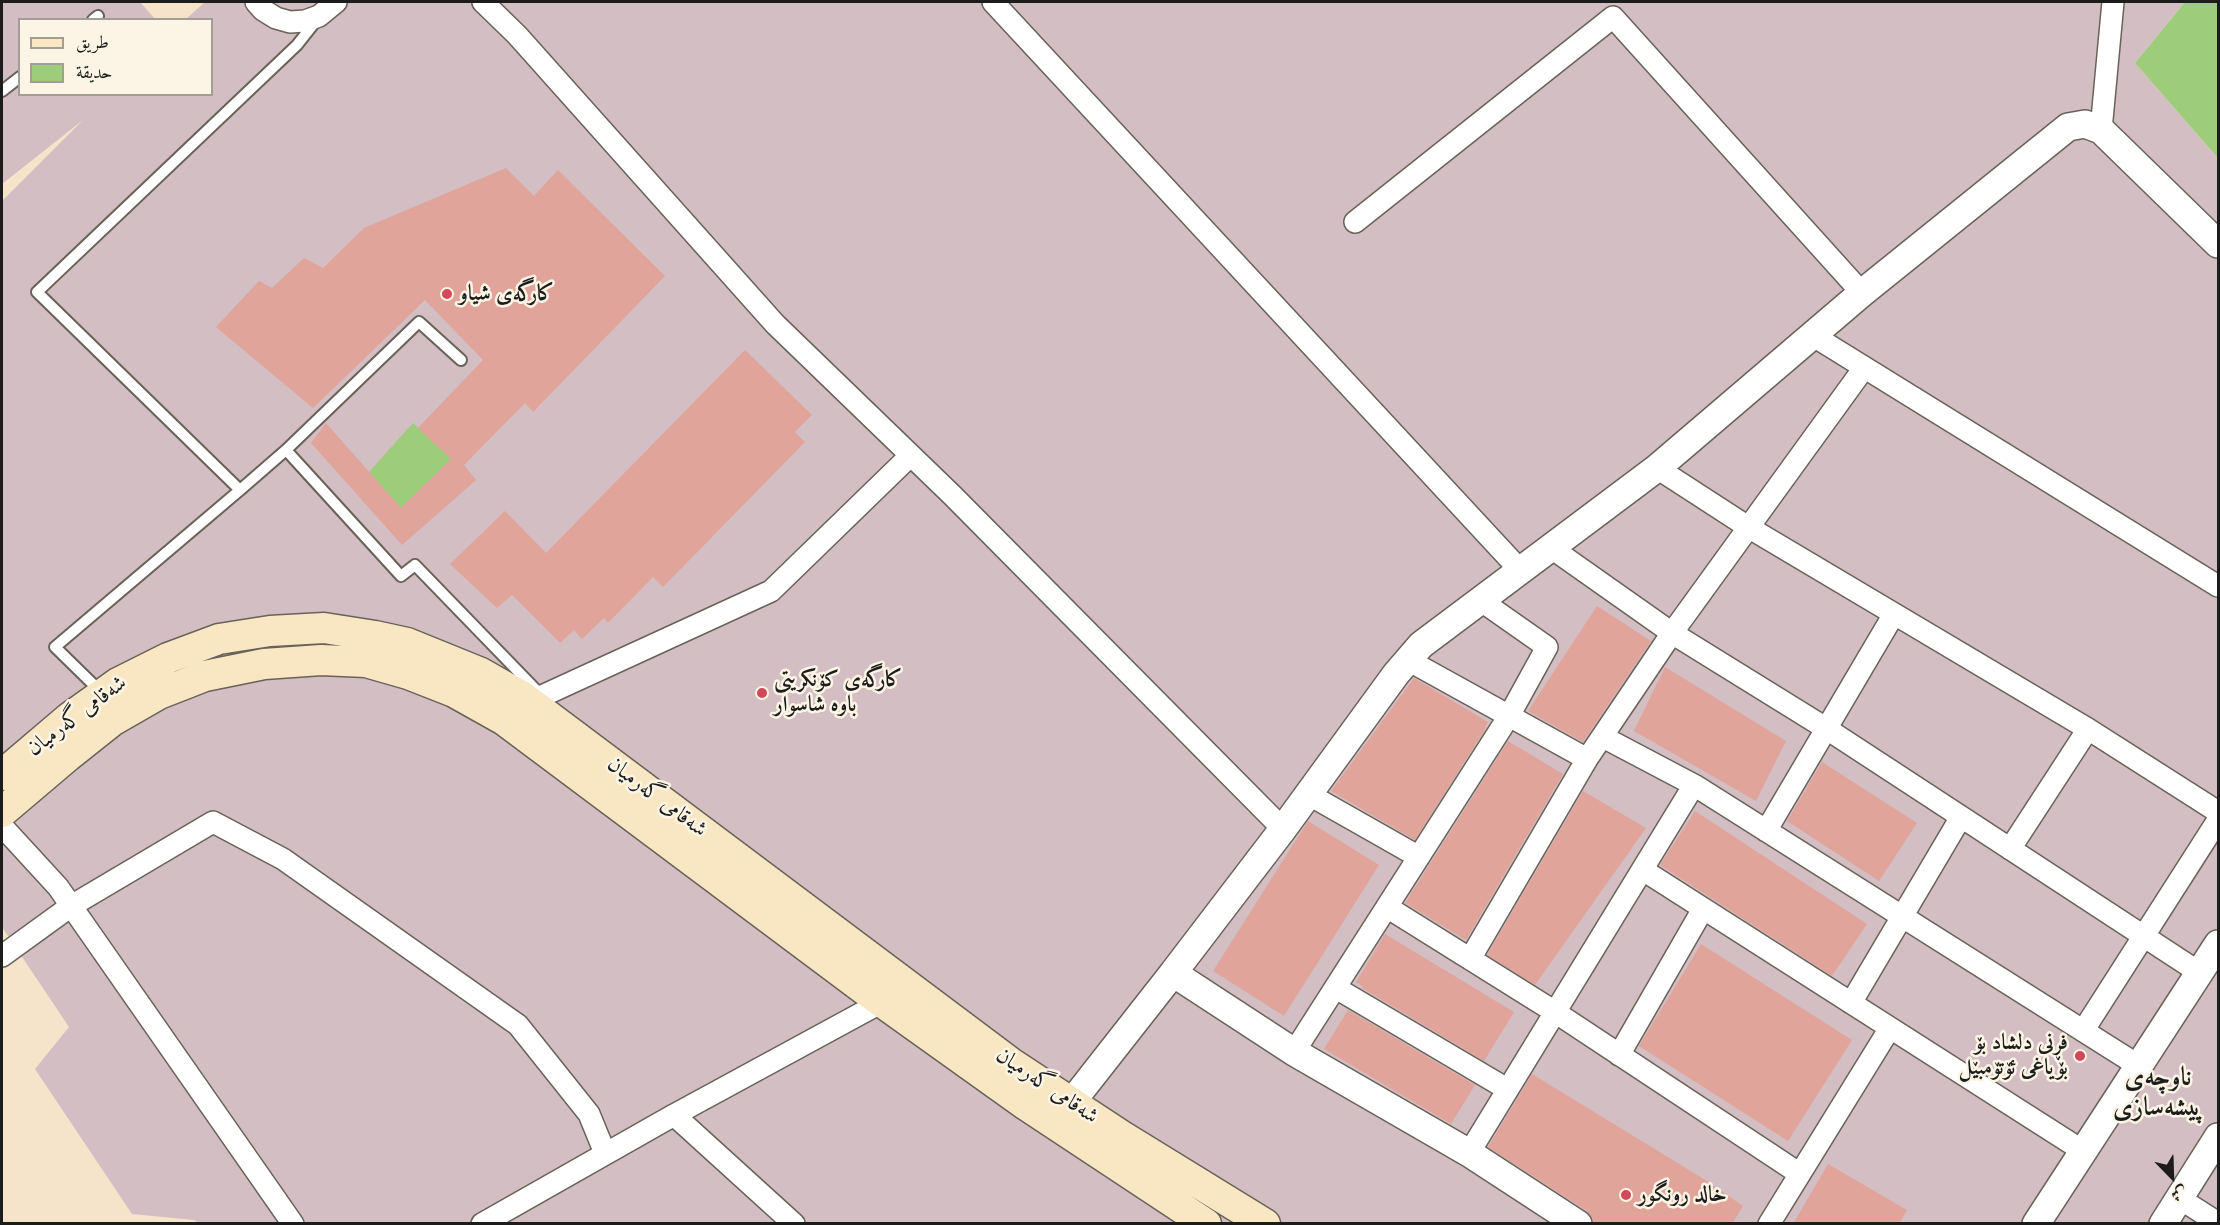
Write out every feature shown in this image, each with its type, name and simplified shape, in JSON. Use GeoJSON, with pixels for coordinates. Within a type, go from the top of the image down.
{"type":"FeatureCollection","features":[{"type":"Feature","properties":{"kind":"main road","name":"شەقامی گەرمیان"},"geometry":{"type":"LineString","coordinates":[[2,775],[41,740],[102,693],[168,658],[219,639],[270,631],[324,628],[407,643],[481,673],[536,699],[953,1021],[1035,1080],[1265,1224]]}},
{"type":"Feature","properties":{"kind":"main road","name":"شەقامی گەرمیان"},"geometry":{"type":"LineString","coordinates":[[2,812],[112,721],[144,701],[178,685],[205,676],[264,664],[321,660],[366,662],[432,682],[504,720],[882,1002],[1026,1105],[1206,1224]]}},
{"type":"Feature","properties":{"kind":"street"},"geometry":{"type":"LineString","coordinates":[[256,2],[263,10],[276,18],[290,21],[305,21],[319,16],[336,2]]}},
{"type":"Feature","properties":{"kind":"street"},"geometry":{"type":"LineString","coordinates":[[483,2],[517,35],[775,324],[952,495],[1283,828]]}},
{"type":"Feature","properties":{"kind":"street"},"geometry":{"type":"LineString","coordinates":[[993,2],[1520,570]]}},
{"type":"Feature","properties":{"kind":"street"},"geometry":{"type":"LineString","coordinates":[[2101,130],[2113,2]]}},
{"type":"Feature","properties":{"kind":"street"},"geometry":{"type":"LineString","coordinates":[[1355,222],[1613,17],[1862,293]]}},
{"type":"Feature","properties":{"kind":"street"},"geometry":{"type":"LineString","coordinates":[[1071,1103],[1173,973],[1421,645],[1657,468],[1862,293],[2068,127],[2085,124],[2101,130],[2218,244]]}},
{"type":"Feature","properties":{"kind":"street"},"geometry":{"type":"LineString","coordinates":[[1812,335],[2218,586]]}},
{"type":"Feature","properties":{"kind":"street"},"geometry":{"type":"LineString","coordinates":[[1470,959],[1587,759],[1672,633],[1864,368]]}},
{"type":"Feature","properties":{"kind":"street"},"geometry":{"type":"LineString","coordinates":[[536,699],[771,591],[910,456]]}},
{"type":"Feature","properties":{"kind":"street"},"geometry":{"type":"LineString","coordinates":[[1657,468],[1748,527],[2088,729],[2218,812]]}},
{"type":"Feature","properties":{"kind":"street"},"geometry":{"type":"LineString","coordinates":[[1550,547],[1672,633],[1827,729],[2200,973]]}},
{"type":"Feature","properties":{"kind":"street"},"geometry":{"type":"LineString","coordinates":[[1294,1052],[1509,716],[1547,647],[1480,600]]}},
{"type":"Feature","properties":{"kind":"street"},"geometry":{"type":"LineString","coordinates":[[1766,831],[1894,614]]}},
{"type":"Feature","properties":{"kind":"street"},"geometry":{"type":"LineString","coordinates":[[1408,660],[1587,759]]}},
{"type":"Feature","properties":{"kind":"street"},"geometry":{"type":"LineString","coordinates":[[2010,849],[2088,729]]}},
{"type":"Feature","properties":{"kind":"street"},"geometry":{"type":"LineString","coordinates":[[1603,737],[1694,785],[2139,1066]]}},
{"type":"Feature","properties":{"kind":"street"},"geometry":{"type":"LineString","coordinates":[[1469,1153],[1694,785]]}},
{"type":"Feature","properties":{"kind":"street"},"geometry":{"type":"LineString","coordinates":[[1308,794],[1419,857]]}},
{"type":"Feature","properties":{"kind":"street"},"geometry":{"type":"LineString","coordinates":[[1851,1003],[1961,817]]}},
{"type":"Feature","properties":{"kind":"street"},"geometry":{"type":"LineString","coordinates":[[2083,1031],[2218,820]]}},
{"type":"Feature","properties":{"kind":"street"},"geometry":{"type":"LineString","coordinates":[[2,956],[71,906],[213,822],[283,859],[518,1025],[589,1114],[605,1153]]}},
{"type":"Feature","properties":{"kind":"street"},"geometry":{"type":"LineString","coordinates":[[2,826],[58,887],[293,1224]]}},
{"type":"Feature","properties":{"kind":"street"},"geometry":{"type":"LineString","coordinates":[[1642,870],[2083,1151]]}},
{"type":"Feature","properties":{"kind":"street"},"geometry":{"type":"LineString","coordinates":[[1387,907],[1555,1012],[1800,1174]]}},
{"type":"Feature","properties":{"kind":"street"},"geometry":{"type":"LineString","coordinates":[[1619,1055],[1703,909]]}},
{"type":"Feature","properties":{"kind":"street"},"geometry":{"type":"LineString","coordinates":[[2036,1224],[2218,944]]}},
{"type":"Feature","properties":{"kind":"street"},"geometry":{"type":"LineString","coordinates":[[1173,973],[1294,1052],[1469,1153],[1578,1224]]}},
{"type":"Feature","properties":{"kind":"street"},"geometry":{"type":"LineString","coordinates":[[1336,988],[1507,1089]]}},
{"type":"Feature","properties":{"kind":"street"},"geometry":{"type":"LineString","coordinates":[[482,1224],[605,1153],[882,1002]]}},
{"type":"Feature","properties":{"kind":"street"},"geometry":{"type":"LineString","coordinates":[[1769,1224],[1890,1028]]}},
{"type":"Feature","properties":{"kind":"street"},"geometry":{"type":"LineString","coordinates":[[674,1115],[794,1224]]}},
{"type":"Feature","properties":{"kind":"street"},"geometry":{"type":"LineString","coordinates":[[2163,1224],[2218,1137]]}},
{"type":"Feature","properties":{"kind":"street"},"geometry":{"type":"LineString","coordinates":[[2179,1198],[2218,1223]]}},
{"type":"Feature","properties":{"kind":"lane"},"geometry":{"type":"LineString","coordinates":[[240,490],[37,292],[297,45],[319,16]]}},
{"type":"Feature","properties":{"kind":"lane"},"geometry":{"type":"LineString","coordinates":[[2,91],[18,79]]}},
{"type":"Feature","properties":{"kind":"lane"},"geometry":{"type":"LineString","coordinates":[[102,693],[55,647],[286,450],[419,322],[461,360]]}},
{"type":"Feature","properties":{"kind":"lane"},"geometry":{"type":"LineString","coordinates":[[286,450],[401,576],[415,565],[536,699]]}},
{"type":"Feature","properties":{"kind":"shaded area"},"geometry":{"type":"Polygon","coordinates":[[[2,2],[140,2],[154,18],[18,18],[18,96],[213,96],[213,18],[187,18],[205,2],[2185,2],[2135,63],[2218,158],[2218,1223],[200,1224],[194,1220],[132,1214],[35,1069],[69,1027],[2,927],[2,201],[83,120],[2,184],[2,2]]]}},
{"type":"Feature","properties":{"kind":"green space"},"geometry":{"type":"Polygon","coordinates":[[[2185,2],[2218,2],[2218,158],[2135,63],[2185,2]]]}},
{"type":"Feature","properties":{"kind":"green space"},"geometry":{"type":"Polygon","coordinates":[[[413,423],[451,459],[401,508],[369,472],[413,423]]]}},
{"type":"Feature","properties":{"kind":"building","name":"کارگەی شیاو"},"geometry":{"type":"Polygon","coordinates":[[[506,168],[534,196],[558,170],[665,276],[533,412],[525,403],[464,465],[476,480],[402,545],[311,443],[326,423],[401,508],[451,459],[418,428],[483,360],[425,300],[313,408],[216,327],[259,281],[272,288],[304,258],[323,268],[364,228],[506,168]]]}},
{"type":"Feature","properties":{"kind":"building"},"geometry":{"type":"Polygon","coordinates":[[[745,350],[812,415],[795,432],[805,442],[663,587],[653,577],[608,623],[604,618],[582,639],[574,630],[560,643],[512,595],[497,608],[450,564],[505,511],[546,553],[745,350]]]}},
{"type":"Feature","properties":{"kind":"building"},"geometry":{"type":"Polygon","coordinates":[[[1597,606],[1651,641],[1583,742],[1528,711],[1597,606]]]}},
{"type":"Feature","properties":{"kind":"building"},"geometry":{"type":"Polygon","coordinates":[[[1665,667],[1786,741],[1756,801],[1634,731],[1665,667]]]}},
{"type":"Feature","properties":{"kind":"building"},"geometry":{"type":"Polygon","coordinates":[[[1414,678],[1488,722],[1415,840],[1331,791],[1414,678]]]}},
{"type":"Feature","properties":{"kind":"building"},"geometry":{"type":"Polygon","coordinates":[[[1508,741],[1563,774],[1466,940],[1405,903],[1508,741]]]}},
{"type":"Feature","properties":{"kind":"building"},"geometry":{"type":"Polygon","coordinates":[[[1822,762],[1917,823],[1879,881],[1787,821],[1822,762]]]}},
{"type":"Feature","properties":{"kind":"building"},"geometry":{"type":"Polygon","coordinates":[[[1583,791],[1646,828],[1535,985],[1487,955],[1583,791]]]}},
{"type":"Feature","properties":{"kind":"building"},"geometry":{"type":"Polygon","coordinates":[[[1695,811],[1867,924],[1832,976],[1660,865],[1695,811]]]}},
{"type":"Feature","properties":{"kind":"building"},"geometry":{"type":"Polygon","coordinates":[[[1308,821],[1379,865],[1284,1016],[1213,971],[1308,821]]]}},
{"type":"Feature","properties":{"kind":"building"},"geometry":{"type":"Polygon","coordinates":[[[1385,934],[1514,1012],[1484,1061],[1362,988],[1356,982],[1385,934]]]}},
{"type":"Feature","properties":{"kind":"building"},"geometry":{"type":"Polygon","coordinates":[[[1701,944],[1852,1040],[1788,1141],[1639,1046],[1701,944]]]}},
{"type":"Feature","properties":{"kind":"building"},"geometry":{"type":"Polygon","coordinates":[[[1348,1010],[1475,1085],[1451,1124],[1324,1049],[1348,1010]]]}},
{"type":"Feature","properties":{"kind":"building"},"geometry":{"type":"Polygon","coordinates":[[[1532,1074],[1707,1181],[1743,1206],[1732,1224],[1598,1224],[1593,1221],[1587,1211],[1488,1147],[1532,1074]]]}},
{"type":"Feature","properties":{"kind":"building"},"geometry":{"type":"Polygon","coordinates":[[[1828,1164],[1907,1210],[1899,1224],[1793,1224],[1828,1164]]]}},
{"type":"Feature","properties":{"kind":"place","name":"کارگەی شیاو"},"geometry":{"type":"Point","coordinates":[447,294]}},
{"type":"Feature","properties":{"kind":"place","name":"کارگەی کۆنکریتی باوە شاسوار"},"geometry":{"type":"Point","coordinates":[762,693]}},
{"type":"Feature","properties":{"kind":"place","name":"فڕنی دلشاد بۆ بۆیاغی ئۆتۆمبێل"},"geometry":{"type":"Point","coordinates":[2080,1056]}},
{"type":"Feature","properties":{"kind":"place","name":"خالد رونگور"},"geometry":{"type":"Point","coordinates":[1626,1195]}},
{"type":"Feature","properties":{"kind":"district","name":"ناوچەی پیشەسازی"},"geometry":{"type":"Point","coordinates":[2158,1093]}}]}
